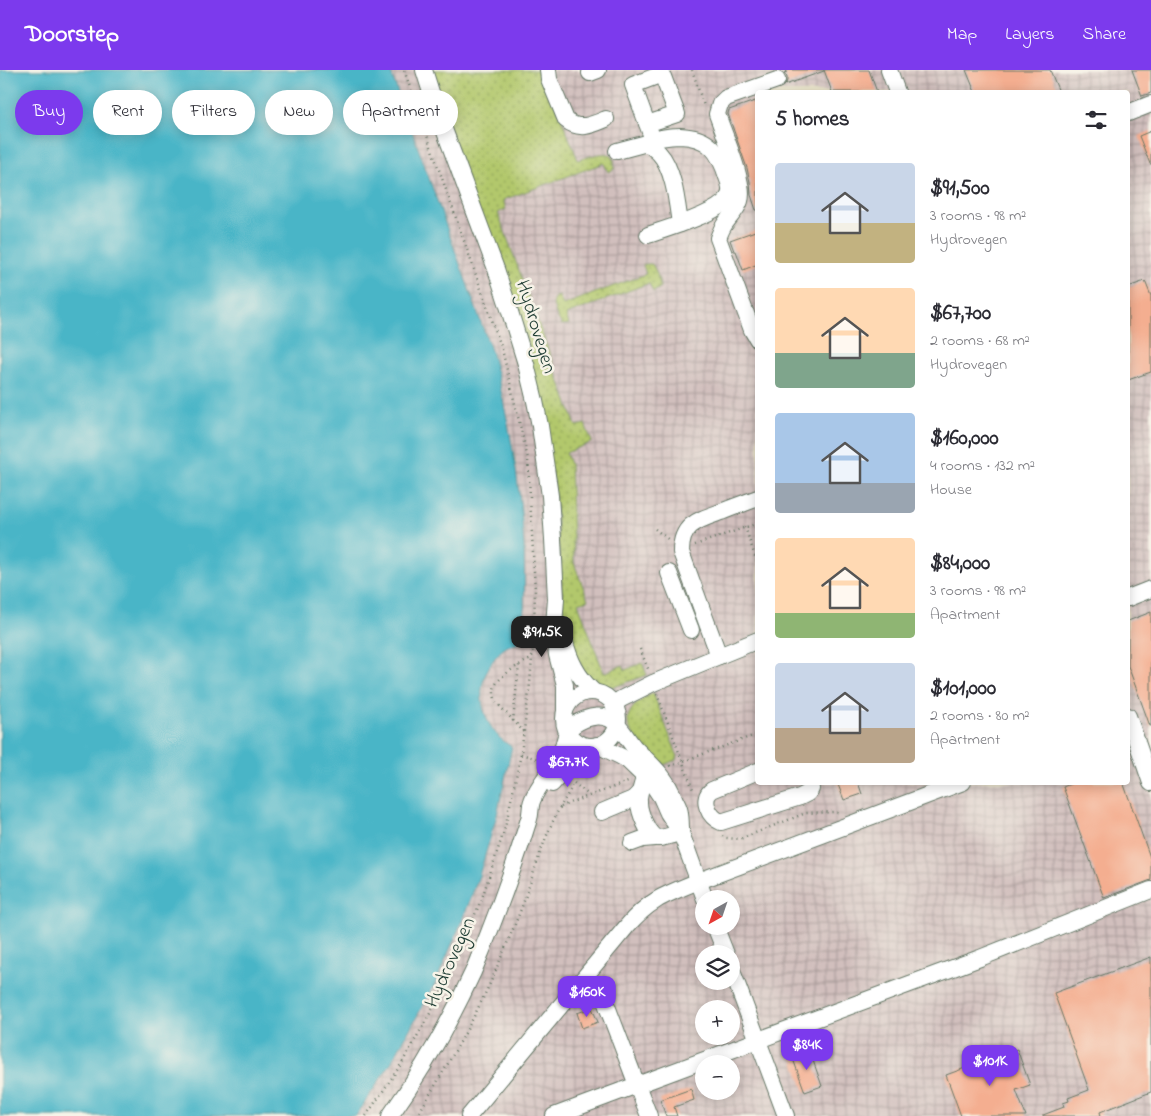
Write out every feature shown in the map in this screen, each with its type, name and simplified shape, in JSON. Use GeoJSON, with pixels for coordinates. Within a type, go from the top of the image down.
{"type":"FeatureCollection","features":[{"type":"Feature","properties":{"kind":"street","name":"Hydrovegen"},"geometry":{"type":"LineString","coordinates":[[390,1116],[405,1096],[430,1053],[451,1016],[472,972],[492,924],[530,817],[532,801],[560,754],[567,732],[564,725],[565,685],[555,639],[556,607],[553,539],[540,426],[526,364],[496,270],[435,105],[424,70]]}},
{"type":"Feature","properties":{"kind":"street"},"geometry":{"type":"LineString","coordinates":[[548,70],[549,79],[566,120],[579,127],[589,126],[606,119]]}},
{"type":"Feature","properties":{"kind":"street"},"geometry":{"type":"LineString","coordinates":[[889,70],[896,90]]}},
{"type":"Feature","properties":{"kind":"street"},"geometry":{"type":"LineString","coordinates":[[755,335],[718,238],[722,228],[741,200],[742,191],[740,178],[716,114],[720,104],[726,98],[778,81]]}},
{"type":"Feature","properties":{"kind":"street"},"geometry":{"type":"LineString","coordinates":[[1130,112],[1151,104]]}},
{"type":"Feature","properties":{"kind":"street"},"geometry":{"type":"LineString","coordinates":[[647,124],[650,141],[663,158],[675,189],[680,224]]}},
{"type":"Feature","properties":{"kind":"street"},"geometry":{"type":"LineString","coordinates":[[617,151],[667,137],[698,138],[715,150],[724,167],[730,188],[727,199],[714,210],[648,235]]}},
{"type":"Feature","properties":{"kind":"street"},"geometry":{"type":"LineString","coordinates":[[719,656],[681,552],[682,538],[696,521],[755,499]]}},
{"type":"Feature","properties":{"kind":"street"},"geometry":{"type":"LineString","coordinates":[[669,573],[691,630]]}},
{"type":"Feature","properties":{"kind":"street"},"geometry":{"type":"LineString","coordinates":[[1130,597],[1151,590]]}},
{"type":"Feature","properties":{"kind":"street","name":"Hydrovegen"},"geometry":{"type":"LineString","coordinates":[[556,607],[567,651],[573,665],[584,683],[594,692],[602,694],[613,705]]}},
{"type":"Feature","properties":{"kind":"street"},"geometry":{"type":"LineString","coordinates":[[617,724],[617,714],[613,705],[621,699],[653,683],[755,644]]}},
{"type":"Feature","properties":{"kind":"street"},"geometry":{"type":"LineString","coordinates":[[565,710],[577,696],[594,692]]}},
{"type":"Feature","properties":{"kind":"street"},"geometry":{"type":"LineString","coordinates":[[655,838],[651,835],[643,819],[638,801],[639,783],[627,760],[595,746],[578,743],[567,732],[570,728],[580,721],[597,716],[608,718],[617,724],[668,784],[680,812],[681,833]]}},
{"type":"Feature","properties":{"kind":"street","name":"Hydrovegen"},"geometry":{"type":"LineString","coordinates":[[530,817],[561,772],[595,746],[606,741],[613,734],[617,724]]}},
{"type":"Feature","properties":{"kind":"street"},"geometry":{"type":"LineString","coordinates":[[1130,725],[1151,783]]}},
{"type":"Feature","properties":{"kind":"street"},"geometry":{"type":"LineString","coordinates":[[755,772],[709,792],[706,803],[717,820],[721,822],[800,797],[811,789],[810,785]]}},
{"type":"Feature","properties":{"kind":"street"},"geometry":{"type":"LineString","coordinates":[[639,783],[653,786],[661,797],[668,813],[681,833],[702,890]]}},
{"type":"Feature","properties":{"kind":"street"},"geometry":{"type":"LineString","coordinates":[[602,812],[633,799],[639,783]]}},
{"type":"Feature","properties":{"kind":"street"},"geometry":{"type":"LineString","coordinates":[[469,1116],[637,914],[646,906],[667,894],[699,881],[955,785]]}},
{"type":"Feature","properties":{"kind":"street"},"geometry":{"type":"LineString","coordinates":[[632,842],[681,833]]}},
{"type":"Feature","properties":{"kind":"street"},"geometry":{"type":"LineString","coordinates":[[554,1116],[980,958],[1151,890]]}},
{"type":"Feature","properties":{"kind":"street"},"geometry":{"type":"LineString","coordinates":[[740,990],[786,1116]]}},
{"type":"Feature","properties":{"kind":"street"},"geometry":{"type":"LineString","coordinates":[[602,993],[649,1116]]}},
{"type":"Feature","properties":{"kind":"path"},"geometry":{"type":"LineString","coordinates":[[366,1116],[402,1063],[437,1001],[474,918],[505,828],[524,732],[532,659],[535,590],[528,459],[502,349],[404,70]]}},
{"type":"Feature","properties":{"kind":"path"},"geometry":{"type":"LineString","coordinates":[[655,529],[668,540],[687,547],[755,524]]}},
{"type":"Feature","properties":{"kind":"path"},"geometry":{"type":"LineString","coordinates":[[745,527],[755,556]]}},
{"type":"Feature","properties":{"kind":"path"},"geometry":{"type":"LineString","coordinates":[[524,732],[496,702],[494,689],[498,682],[518,665],[532,659]]}},
{"type":"Feature","properties":{"kind":"path"},"geometry":{"type":"LineString","coordinates":[[513,721],[518,665]]}},
{"type":"Feature","properties":{"kind":"path"},"geometry":{"type":"LineString","coordinates":[[664,768],[755,735]]}},
{"type":"Feature","properties":{"kind":"path"},"geometry":{"type":"LineString","coordinates":[[417,1116],[475,1014],[493,976],[541,852],[558,812],[574,783]]}},
{"type":"Feature","properties":{"kind":"path"},"geometry":{"type":"LineString","coordinates":[[558,812],[562,806],[568,803],[639,783]]}},
{"type":"Feature","properties":{"kind":"shaded area"},"geometry":{"type":"Polygon","coordinates":[[[390,70],[1151,70],[1151,1116],[356,1116],[391,1063],[435,984],[479,876],[497,815],[512,747],[499,737],[488,722],[482,706],[482,688],[485,675],[492,661],[508,646],[523,640],[516,463],[491,350],[413,135],[458,135],[458,90],[397,90],[390,70]]]}},
{"type":"Feature","properties":{"kind":"green space"},"geometry":{"type":"Polygon","coordinates":[[[432,70],[542,70],[578,160],[595,155],[608,154],[612,155],[614,161],[614,169],[608,172],[604,163],[503,200],[506,209],[498,213],[576,426],[585,424],[592,442],[566,453],[570,464],[574,563],[588,600],[578,603],[604,673],[623,665],[625,670],[642,663],[647,675],[614,687],[588,678],[570,645],[564,620],[554,481],[451,135],[458,135],[458,90],[438,90],[432,70]]]}},
{"type":"Feature","properties":{"kind":"green space"},"geometry":{"type":"Polygon","coordinates":[[[652,264],[659,279],[660,288],[653,292],[649,283],[566,315],[569,324],[562,325],[554,306],[553,301],[555,297],[559,296],[563,305],[646,274],[643,265],[652,264]]]}},
{"type":"Feature","properties":{"kind":"green space"},"geometry":{"type":"Polygon","coordinates":[[[653,693],[678,757],[676,760],[663,765],[635,738],[628,720],[631,711],[639,702],[653,693]]]}},
{"type":"Feature","properties":{"kind":"water"},"geometry":{"type":"Polygon","coordinates":[[[0,70],[390,70],[397,90],[343,90],[343,135],[413,135],[491,350],[508,423],[520,497],[524,546],[523,640],[508,646],[499,653],[488,669],[482,686],[483,704],[488,722],[499,737],[512,747],[497,815],[479,876],[463,919],[435,984],[391,1063],[356,1116],[0,1116],[0,70]]]}},
{"type":"Feature","properties":{"kind":"building"},"geometry":{"type":"Polygon","coordinates":[[[786,70],[824,71],[785,85],[787,77],[784,73],[787,72],[786,70]]]}},
{"type":"Feature","properties":{"kind":"building"},"geometry":{"type":"Polygon","coordinates":[[[824,70],[869,70],[876,90],[831,90],[824,70]]]}},
{"type":"Feature","properties":{"kind":"building"},"geometry":{"type":"Polygon","coordinates":[[[966,70],[1050,70],[1058,90],[974,90],[966,70]]]}},
{"type":"Feature","properties":{"kind":"building"},"geometry":{"type":"Polygon","coordinates":[[[1132,70],[1151,70],[1151,93],[1142,96],[1132,70]]]}},
{"type":"Feature","properties":{"kind":"building"},"geometry":{"type":"Polygon","coordinates":[[[755,101],[755,207],[751,195],[747,168],[728,114],[729,110],[755,101]]]}},
{"type":"Feature","properties":{"kind":"building"},"geometry":{"type":"Polygon","coordinates":[[[1151,131],[1151,164],[1150,164],[1139,136],[1151,131]]]}},
{"type":"Feature","properties":{"kind":"building"},"geometry":{"type":"Polygon","coordinates":[[[755,231],[755,265],[743,270],[730,240],[755,231]]]}},
{"type":"Feature","properties":{"kind":"building"},"geometry":{"type":"Polygon","coordinates":[[[1145,281],[1151,296],[1151,372],[1130,379],[1130,286],[1145,281]]]}},
{"type":"Feature","properties":{"kind":"building"},"geometry":{"type":"Polygon","coordinates":[[[1151,612],[1151,726],[1130,671],[1130,620],[1151,612]]]}},
{"type":"Feature","properties":{"kind":"building"},"geometry":{"type":"Polygon","coordinates":[[[838,785],[859,785],[862,794],[844,800],[838,785]]]}},
{"type":"Feature","properties":{"kind":"building"},"geometry":{"type":"Polygon","coordinates":[[[1068,785],[1124,785],[1151,860],[1151,880],[1104,898],[1063,787],[1068,785]]]}},
{"type":"Feature","properties":{"kind":"building"},"geometry":{"type":"Polygon","coordinates":[[[1151,957],[1151,1092],[1100,1112],[1101,1116],[1043,1116],[1064,1107],[1063,1103],[1069,1101],[1068,1098],[1089,1090],[1054,993],[1151,957]]]}},
{"type":"Feature","properties":{"kind":"building"},"geometry":{"type":"Polygon","coordinates":[[[592,1008],[598,1022],[582,1028],[577,1013],[592,1008]]]}},
{"type":"Feature","properties":{"kind":"building"},"geometry":{"type":"Polygon","coordinates":[[[809,1049],[822,1086],[805,1092],[792,1056],[809,1049]]]}},
{"type":"Feature","properties":{"kind":"building"},"geometry":{"type":"Polygon","coordinates":[[[1017,1049],[1030,1085],[1016,1090],[1026,1116],[961,1116],[946,1075],[1017,1049]]]}},
{"type":"Feature","properties":{"kind":"building"},"geometry":{"type":"Polygon","coordinates":[[[691,1089],[694,1100],[674,1107],[677,1116],[666,1116],[660,1100],[691,1089]]]}}]}
